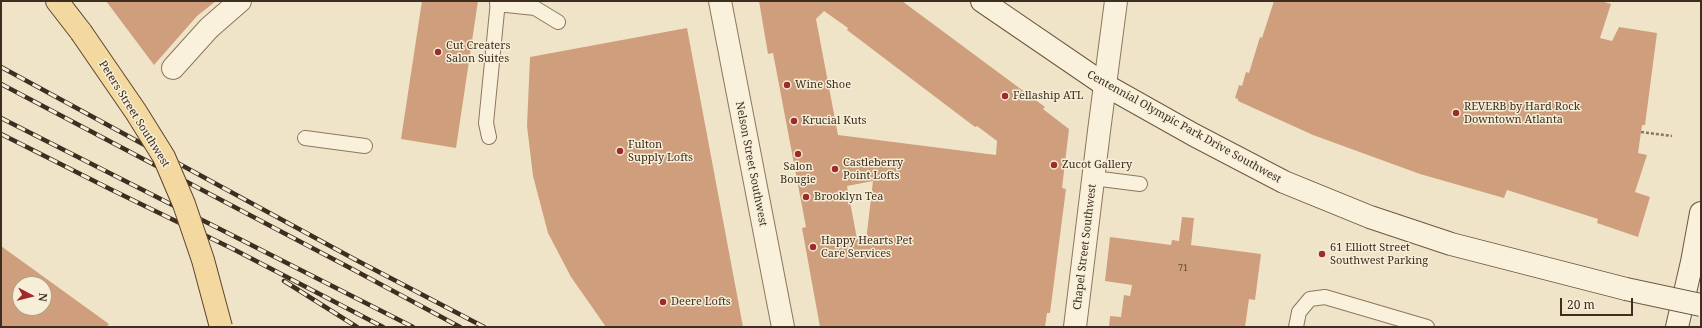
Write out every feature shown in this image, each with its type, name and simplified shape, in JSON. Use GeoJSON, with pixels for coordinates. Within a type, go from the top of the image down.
{"type":"FeatureCollection","features":[{"type":"Feature","properties":{"kind":"main road","name":"Peters Street Southwest"},"geometry":{"type":"LineString","coordinates":[[57,1],[81,32],[136,112],[164,157],[184,204],[203,260],[222,327]]}},
{"type":"Feature","properties":{"kind":"street"},"geometry":{"type":"LineString","coordinates":[[173,68],[208,28],[240,1]]}},
{"type":"Feature","properties":{"kind":"street","name":"Nelson Street Southwest"},"geometry":{"type":"LineString","coordinates":[[720,1],[783,327]]}},
{"type":"Feature","properties":{"kind":"street","name":"Centennial Olympic Park Drive Southwest"},"geometry":{"type":"LineString","coordinates":[[982,1],[1105,85],[1194,135],[1284,182],[1370,216],[1451,244],[1626,289],[1701,305]]}},
{"type":"Feature","properties":{"kind":"street","name":"Chapel Street Southwest"},"geometry":{"type":"LineString","coordinates":[[1075,327],[1116,1]]}},
{"type":"Feature","properties":{"kind":"street"},"geometry":{"type":"LineString","coordinates":[[1677,327],[1692,262],[1701,213]]}},
{"type":"Feature","properties":{"kind":"lane"},"geometry":{"type":"LineString","coordinates":[[489,137],[486,123],[497,2],[535,8],[558,22]]}},
{"type":"Feature","properties":{"kind":"lane"},"geometry":{"type":"LineString","coordinates":[[305,138],[364,146]]}},
{"type":"Feature","properties":{"kind":"lane"},"geometry":{"type":"LineString","coordinates":[[1093,178],[1140,184]]}},
{"type":"Feature","properties":{"kind":"lane"},"geometry":{"type":"LineString","coordinates":[[1296,327],[1298,312],[1310,299],[1325,297],[1427,327]]}},
{"type":"Feature","properties":{"kind":"path"},"geometry":{"type":"LineString","coordinates":[[1641,132],[1672,136]]}},
{"type":"Feature","properties":{"kind":"building"},"geometry":{"type":"Polygon","coordinates":[[[106,1],[216,1],[197,16],[154,65],[106,1]]]}},
{"type":"Feature","properties":{"kind":"building"},"geometry":{"type":"Polygon","coordinates":[[[422,1],[478,1],[456,148],[401,139],[422,1]]]}},
{"type":"Feature","properties":{"kind":"building","name":"Castleberry Point Lofts"},"geometry":{"type":"Polygon","coordinates":[[[759,1],[902,1],[1045,107],[1043,109],[1069,129],[1062,188],[1066,189],[1050,313],[1047,313],[1045,327],[820,327],[802,228],[806,227],[773,53],[768,54],[759,1]],[[824,11],[816,19],[838,135],[996,155],[997,141],[977,126],[975,127],[824,11]],[[873,181],[847,186],[857,239],[866,241],[873,181]]]}},
{"type":"Feature","properties":{"kind":"building","name":"REVERB by Hard Rock Downtown Atlanta"},"geometry":{"type":"Polygon","coordinates":[[[1274,1],[1601,1],[1611,4],[1600,38],[1612,41],[1619,27],[1657,33],[1645,125],[1642,125],[1638,153],[1647,155],[1635,192],[1650,197],[1638,237],[1597,223],[1598,219],[1507,190],[1504,198],[1420,174],[1313,135],[1238,101],[1238,99],[1235,98],[1239,85],[1242,86],[1246,72],[1249,73],[1260,37],[1262,38],[1274,1]]]}},
{"type":"Feature","properties":{"kind":"building","name":"Fulton Supply Lofts"},"geometry":{"type":"Polygon","coordinates":[[[687,28],[743,327],[606,327],[571,277],[548,233],[533,176],[527,126],[530,57],[687,28]]]}},
{"type":"Feature","properties":{"kind":"building"},"geometry":{"type":"Polygon","coordinates":[[[1182,217],[1194,218],[1191,245],[1261,254],[1255,300],[1249,299],[1245,327],[1109,327],[1110,316],[1121,317],[1124,295],[1130,296],[1132,285],[1105,281],[1110,237],[1171,245],[1172,240],[1179,241],[1182,217]]]}},
{"type":"Feature","properties":{"kind":"building"},"geometry":{"type":"Polygon","coordinates":[[[1,246],[43,276],[12,276],[12,316],[52,316],[52,283],[109,324],[106,327],[1,327],[1,246]]]}},
{"type":"Feature","properties":{"kind":"railway"},"geometry":{"type":"LineString","coordinates":[[1,67],[356,260],[484,327]]}},
{"type":"Feature","properties":{"kind":"railway"},"geometry":{"type":"LineString","coordinates":[[1,84],[460,327]]}},
{"type":"Feature","properties":{"kind":"railway"},"geometry":{"type":"LineString","coordinates":[[1,118],[413,327]]}},
{"type":"Feature","properties":{"kind":"railway"},"geometry":{"type":"LineString","coordinates":[[1,134],[233,249],[383,327]]}},
{"type":"Feature","properties":{"kind":"railway"},"geometry":{"type":"LineString","coordinates":[[284,281],[357,327]]}},
{"type":"Feature","properties":{"kind":"place","name":"Cut Creaters Salon Suites"},"geometry":{"type":"Point","coordinates":[438,52]}},
{"type":"Feature","properties":{"kind":"place","name":"Wine Shoe"},"geometry":{"type":"Point","coordinates":[787,85]}},
{"type":"Feature","properties":{"kind":"place","name":"Fellaship ATL"},"geometry":{"type":"Point","coordinates":[1005,96]}},
{"type":"Feature","properties":{"kind":"place","name":"REVERB by Hard Rock Downtown Atlanta"},"geometry":{"type":"Point","coordinates":[1456,113]}},
{"type":"Feature","properties":{"kind":"place","name":"Krucial Kuts"},"geometry":{"type":"Point","coordinates":[794,121]}},
{"type":"Feature","properties":{"kind":"place","name":"Fulton Supply Lofts"},"geometry":{"type":"Point","coordinates":[620,151]}},
{"type":"Feature","properties":{"kind":"place","name":"Salon Bougie"},"geometry":{"type":"Point","coordinates":[798,154]}},
{"type":"Feature","properties":{"kind":"place","name":"Zucot Gallery"},"geometry":{"type":"Point","coordinates":[1054,165]}},
{"type":"Feature","properties":{"kind":"place","name":"Castleberry Point Lofts"},"geometry":{"type":"Point","coordinates":[835,169]}},
{"type":"Feature","properties":{"kind":"place","name":"Brooklyn Tea"},"geometry":{"type":"Point","coordinates":[806,197]}},
{"type":"Feature","properties":{"kind":"place","name":"Happy Hearts Pet Care Services"},"geometry":{"type":"Point","coordinates":[813,247]}},
{"type":"Feature","properties":{"kind":"place","name":"61 Elliott Street Southwest Parking"},"geometry":{"type":"Point","coordinates":[1322,254]}},
{"type":"Feature","properties":{"kind":"place","name":"Deere Lofts"},"geometry":{"type":"Point","coordinates":[663,302]}}]}
